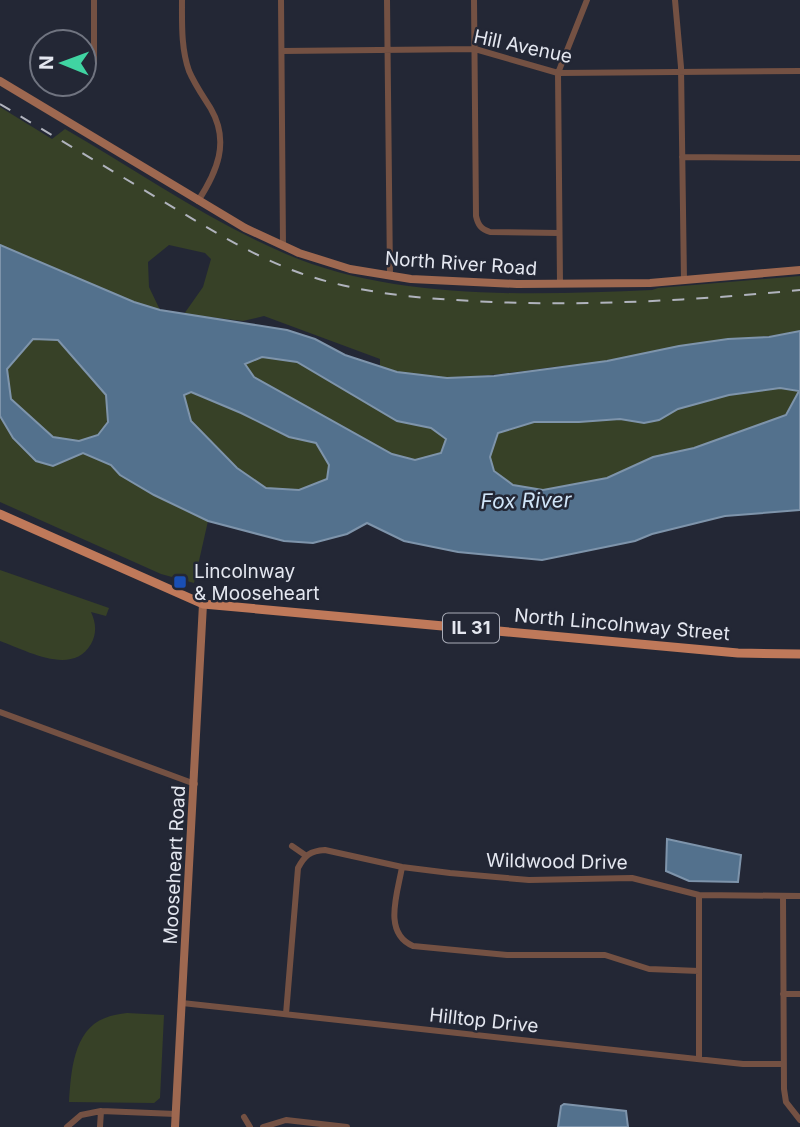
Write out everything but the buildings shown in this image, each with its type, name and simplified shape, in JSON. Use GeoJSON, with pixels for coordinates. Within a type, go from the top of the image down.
{"type":"FeatureCollection","features":[{"type":"Feature","properties":{"kind":"main road","name":"North River Road"},"geometry":{"type":"LineString","coordinates":[[0,81],[198,201],[283,246],[332,264],[390,276],[497,284],[684,281],[800,270]]}},
{"type":"Feature","properties":{"kind":"main road","name":"North Lincolnway Street"},"geometry":{"type":"LineString","coordinates":[[0,514],[203,604],[738,653],[800,654]]}},
{"type":"Feature","properties":{"kind":"main road","name":"Mooseheart Road"},"geometry":{"type":"LineString","coordinates":[[175,1127],[203,604]]}},
{"type":"Feature","properties":{"kind":"street"},"geometry":{"type":"LineString","coordinates":[[94,0],[94,28]]}},
{"type":"Feature","properties":{"kind":"street"},"geometry":{"type":"LineString","coordinates":[[182,0],[183,46],[186,59],[195,85],[214,115],[219,140],[218,166],[198,201]]}},
{"type":"Feature","properties":{"kind":"street"},"geometry":{"type":"LineString","coordinates":[[281,0],[283,246]]}},
{"type":"Feature","properties":{"kind":"street"},"geometry":{"type":"LineString","coordinates":[[387,0],[390,276]]}},
{"type":"Feature","properties":{"kind":"street"},"geometry":{"type":"LineString","coordinates":[[474,0],[478,224],[483,230],[491,232],[559,233]]}},
{"type":"Feature","properties":{"kind":"street"},"geometry":{"type":"LineString","coordinates":[[560,284],[558,73],[587,0]]}},
{"type":"Feature","properties":{"kind":"street"},"geometry":{"type":"LineString","coordinates":[[675,0],[680,35],[684,281]]}},
{"type":"Feature","properties":{"kind":"street","name":"Hill Avenue"},"geometry":{"type":"LineString","coordinates":[[282,51],[475,49],[558,73],[800,71]]}},
{"type":"Feature","properties":{"kind":"street"},"geometry":{"type":"LineString","coordinates":[[682,157],[800,158]]}},
{"type":"Feature","properties":{"kind":"street"},"geometry":{"type":"LineString","coordinates":[[0,712],[195,784]]}},
{"type":"Feature","properties":{"kind":"street"},"geometry":{"type":"LineString","coordinates":[[286,1014],[298,868],[305,856],[292,846]]}},
{"type":"Feature","properties":{"kind":"street","name":"Wildwood Drive"},"geometry":{"type":"LineString","coordinates":[[305,856],[313,851],[325,850],[402,867],[529,880],[632,878],[699,895],[800,896]]}},
{"type":"Feature","properties":{"kind":"street"},"geometry":{"type":"LineString","coordinates":[[402,867],[394,917],[395,927],[404,942],[412,946],[507,955],[605,956],[649,969],[699,971]]}},
{"type":"Feature","properties":{"kind":"street"},"geometry":{"type":"LineString","coordinates":[[699,895],[699,1059]]}},
{"type":"Feature","properties":{"kind":"street"},"geometry":{"type":"LineString","coordinates":[[783,896],[784,1089],[786,1102],[799,1119],[792,1125]]}},
{"type":"Feature","properties":{"kind":"street"},"geometry":{"type":"LineString","coordinates":[[783,994],[800,994]]}},
{"type":"Feature","properties":{"kind":"street","name":"Hilltop Drive"},"geometry":{"type":"LineString","coordinates":[[182,1003],[743,1064],[783,1064]]}},
{"type":"Feature","properties":{"kind":"street"},"geometry":{"type":"LineString","coordinates":[[100,1127],[101,1111]]}},
{"type":"Feature","properties":{"kind":"street"},"geometry":{"type":"LineString","coordinates":[[67,1127],[81,1115],[101,1111],[176,1114]]}},
{"type":"Feature","properties":{"kind":"street"},"geometry":{"type":"LineString","coordinates":[[244,1117],[250,1127]]}},
{"type":"Feature","properties":{"kind":"street"},"geometry":{"type":"LineString","coordinates":[[263,1127],[286,1120],[347,1127]]}},
{"type":"Feature","properties":{"kind":"green space"},"geometry":{"type":"Polygon","coordinates":[[[0,107],[52,139],[65,129],[257,241],[328,269],[419,287],[513,293],[652,290],[800,276],[800,331],[679,346],[600,362],[510,373],[466,377],[423,376],[380,367],[380,359],[264,316],[243,321],[184,314],[203,287],[211,259],[205,253],[169,245],[148,262],[149,287],[160,310],[134,302],[0,245],[0,107]]]}},
{"type":"Feature","properties":{"kind":"green space"},"geometry":{"type":"Polygon","coordinates":[[[33,339],[58,340],[106,395],[108,422],[98,435],[79,441],[53,437],[11,399],[7,369],[33,339]]]}},
{"type":"Feature","properties":{"kind":"green space"},"geometry":{"type":"Polygon","coordinates":[[[262,357],[297,362],[397,421],[431,428],[446,439],[441,454],[415,460],[392,454],[254,377],[245,364],[262,357]]]}},
{"type":"Feature","properties":{"kind":"green space"},"geometry":{"type":"Polygon","coordinates":[[[780,388],[799,390],[786,415],[694,448],[653,457],[607,478],[543,490],[513,485],[494,471],[490,457],[498,433],[534,422],[620,419],[644,423],[659,420],[678,409],[729,395],[780,388]]]}},
{"type":"Feature","properties":{"kind":"green space"},"geometry":{"type":"Polygon","coordinates":[[[191,392],[288,437],[316,443],[329,465],[327,480],[299,490],[266,488],[237,468],[191,421],[184,394],[191,392]]]}},
{"type":"Feature","properties":{"kind":"green space"},"geometry":{"type":"Polygon","coordinates":[[[0,416],[13,438],[54,466],[83,452],[111,465],[120,475],[154,495],[208,521],[194,583],[161,574],[0,502],[0,416]]]}},
{"type":"Feature","properties":{"kind":"green space"},"geometry":{"type":"Polygon","coordinates":[[[0,570],[109,608],[106,616],[91,612],[95,632],[91,644],[83,654],[72,659],[48,658],[0,641],[0,570]]]}},
{"type":"Feature","properties":{"kind":"green space"},"geometry":{"type":"Polygon","coordinates":[[[127,1013],[164,1015],[160,1098],[154,1103],[69,1102],[73,1066],[86,1032],[105,1018],[127,1013]]]}},
{"type":"Feature","properties":{"kind":"water","name":"Fox River"},"geometry":{"type":"Polygon","coordinates":[[[0,245],[134,302],[160,310],[287,330],[315,339],[345,355],[397,372],[447,378],[494,376],[607,361],[679,346],[769,337],[800,331],[800,510],[725,516],[652,534],[635,541],[542,560],[458,552],[404,541],[367,523],[347,534],[313,543],[284,541],[208,521],[154,495],[120,475],[111,465],[83,453],[53,466],[36,461],[13,438],[0,416],[0,245]],[[33,339],[7,369],[11,399],[53,437],[79,441],[98,435],[108,422],[106,395],[58,340],[33,339]],[[262,357],[245,364],[254,377],[392,454],[415,460],[441,453],[446,439],[431,428],[397,421],[297,362],[262,357]],[[780,388],[729,395],[678,409],[659,420],[644,423],[620,419],[534,422],[498,433],[490,457],[494,471],[513,485],[543,490],[607,478],[653,457],[694,448],[786,415],[799,391],[780,388]],[[191,392],[184,395],[191,421],[237,468],[266,488],[299,490],[327,479],[329,465],[316,443],[289,437],[191,392]]]}},
{"type":"Feature","properties":{"kind":"water"},"geometry":{"type":"Polygon","coordinates":[[[667,839],[741,855],[738,882],[689,881],[666,871],[667,839]]]}},
{"type":"Feature","properties":{"kind":"water"},"geometry":{"type":"Polygon","coordinates":[[[564,1104],[626,1111],[628,1127],[558,1127],[561,1106],[564,1104]]]}},
{"type":"Feature","properties":{"kind":"railway"},"geometry":{"type":"LineString","coordinates":[[0,104],[246,249],[300,273],[347,286],[420,297],[532,303],[647,301],[800,290]]}},
{"type":"Feature","properties":{"kind":"place","name":"Lincolnway & Mooseheart"},"geometry":{"type":"Point","coordinates":[180,582]}}]}
